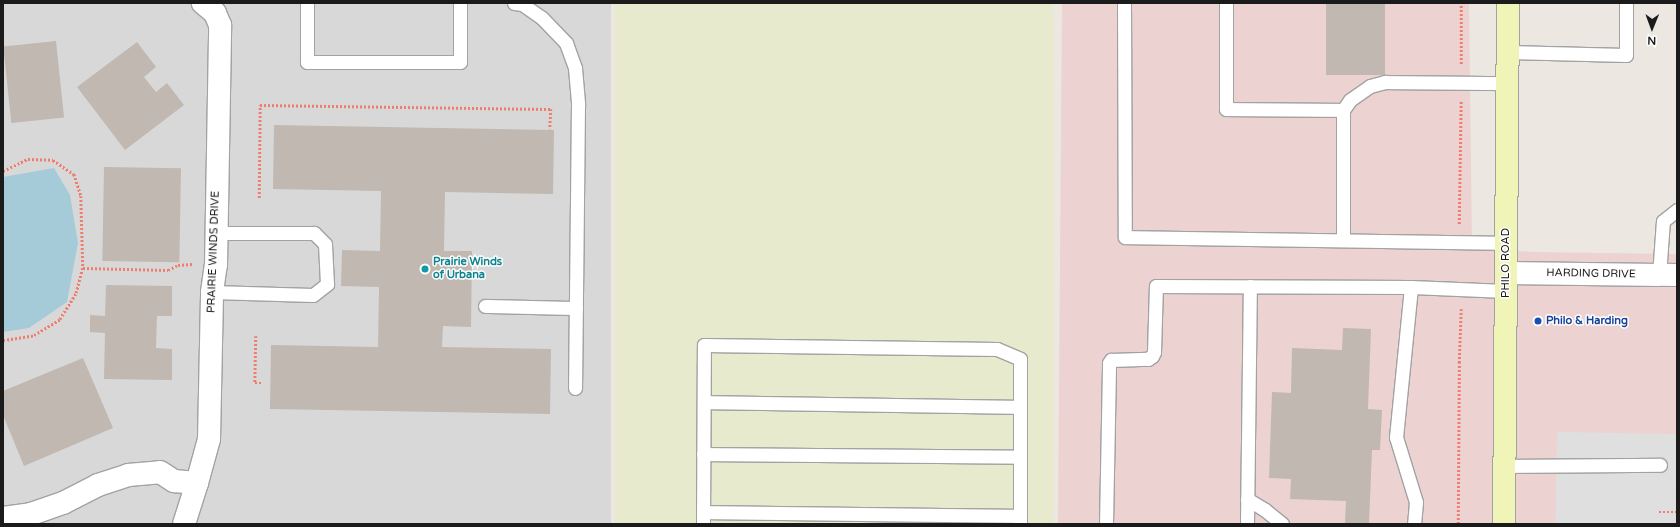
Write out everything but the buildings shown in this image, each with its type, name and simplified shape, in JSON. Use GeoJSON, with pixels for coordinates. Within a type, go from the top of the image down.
{"type":"FeatureCollection","features":[{"type":"Feature","properties":{"kind":"main road","name":"PHILO ROAD"},"geometry":{"type":"LineString","coordinates":[[1504,524],[1508,3]]}},
{"type":"Feature","properties":{"kind":"street","name":"PRAIRIE WINDS DRIVE"},"geometry":{"type":"LineString","coordinates":[[184,524],[209,439],[212,292],[216,265],[220,25],[214,6]]}},
{"type":"Feature","properties":{"kind":"street","name":"HARDING DRIVE"},"geometry":{"type":"LineString","coordinates":[[1506,282],[1668,275]]}},
{"type":"Feature","properties":{"kind":"street"},"geometry":{"type":"LineString","coordinates":[[3,518],[31,514],[62,503],[98,485],[128,475],[160,472],[174,480],[197,483]]}},
{"type":"Feature","properties":{"kind":"lane"},"geometry":{"type":"LineString","coordinates":[[307,3],[307,62],[460,62],[460,3]]}},
{"type":"Feature","properties":{"kind":"lane"},"geometry":{"type":"LineString","coordinates":[[514,3],[522,4],[542,18],[566,43],[575,68],[578,105],[575,388]]}},
{"type":"Feature","properties":{"kind":"lane"},"geometry":{"type":"LineString","coordinates":[[1124,3],[1125,237],[1506,243]]}},
{"type":"Feature","properties":{"kind":"lane"},"geometry":{"type":"LineString","coordinates":[[1226,3],[1226,109],[1343,110]]}},
{"type":"Feature","properties":{"kind":"lane"},"geometry":{"type":"LineString","coordinates":[[1508,52],[1626,54],[1626,3]]}},
{"type":"Feature","properties":{"kind":"lane"},"geometry":{"type":"LineString","coordinates":[[1343,240],[1343,110],[1350,100],[1370,86],[1385,82],[1508,83]]}},
{"type":"Feature","properties":{"kind":"lane"},"geometry":{"type":"LineString","coordinates":[[1668,275],[1663,221],[1677,210]]}},
{"type":"Feature","properties":{"kind":"lane"},"geometry":{"type":"LineString","coordinates":[[212,292],[313,295],[327,284],[325,244],[314,234],[216,233]]}},
{"type":"Feature","properties":{"kind":"lane"},"geometry":{"type":"LineString","coordinates":[[1106,524],[1111,360],[1148,359],[1152,356],[1154,352],[1156,286],[1411,287],[1506,282]]}},
{"type":"Feature","properties":{"kind":"lane"},"geometry":{"type":"LineString","coordinates":[[1247,524],[1250,286]]}},
{"type":"Feature","properties":{"kind":"lane"},"geometry":{"type":"LineString","coordinates":[[1411,287],[1396,437],[1416,502],[1414,524]]}},
{"type":"Feature","properties":{"kind":"lane"},"geometry":{"type":"LineString","coordinates":[[485,306],[576,308]]}},
{"type":"Feature","properties":{"kind":"lane"},"geometry":{"type":"LineString","coordinates":[[704,345],[997,349],[1020,359],[1020,520],[703,518],[704,402],[704,345]]}},
{"type":"Feature","properties":{"kind":"lane"},"geometry":{"type":"LineString","coordinates":[[704,402],[1020,407]]}},
{"type":"Feature","properties":{"kind":"lane"},"geometry":{"type":"LineString","coordinates":[[703,454],[1020,457]]}},
{"type":"Feature","properties":{"kind":"lane"},"geometry":{"type":"LineString","coordinates":[[1505,466],[1660,465]]}},
{"type":"Feature","properties":{"kind":"lane"},"geometry":{"type":"LineString","coordinates":[[1247,499],[1265,510],[1282,524]]}},
{"type":"Feature","properties":{"kind":"path"},"geometry":{"type":"LineString","coordinates":[[259,198],[260,105],[551,109],[550,130]]}},
{"type":"Feature","properties":{"kind":"path"},"geometry":{"type":"LineString","coordinates":[[3,171],[28,159],[53,160],[74,174],[81,196],[83,268],[76,294],[60,320],[33,336],[3,341]]}},
{"type":"Feature","properties":{"kind":"path"},"geometry":{"type":"LineString","coordinates":[[83,268],[168,270],[178,265],[199,264]]}},
{"type":"Feature","properties":{"kind":"path"},"geometry":{"type":"LineString","coordinates":[[256,336],[255,383],[262,383]]}},
{"type":"Feature","properties":{"kind":"path"},"geometry":{"type":"LineString","coordinates":[[1659,512],[1677,512]]}},
{"type":"Feature","properties":{"kind":"shaded area"},"geometry":{"type":"Polygon","coordinates":[[[3,3],[611,3],[611,524],[3,524],[3,3]]]}},
{"type":"Feature","properties":{"kind":"shaded area"},"geometry":{"type":"Polygon","coordinates":[[[1062,3],[1469,3],[1472,248],[1534,252],[1677,254],[1677,524],[1058,524],[1062,3]]]}},
{"type":"Feature","properties":{"kind":"shaded area"},"geometry":{"type":"Polygon","coordinates":[[[1557,432],[1677,434],[1675,524],[1555,524],[1557,432]]]}},
{"type":"Feature","properties":{"kind":"green space"},"geometry":{"type":"Polygon","coordinates":[[[615,3],[1053,3],[1053,524],[615,524],[615,3]]]}},
{"type":"Feature","properties":{"kind":"water"},"geometry":{"type":"Polygon","coordinates":[[[54,168],[70,195],[78,243],[67,302],[29,328],[3,332],[3,177],[54,168]]]}},
{"type":"Feature","properties":{"kind":"place","name":"Prairie Winds of Urbana"},"geometry":{"type":"Point","coordinates":[425,269]}},
{"type":"Feature","properties":{"kind":"place","name":"Philo & Harding"},"geometry":{"type":"Point","coordinates":[1538,321]}}]}
